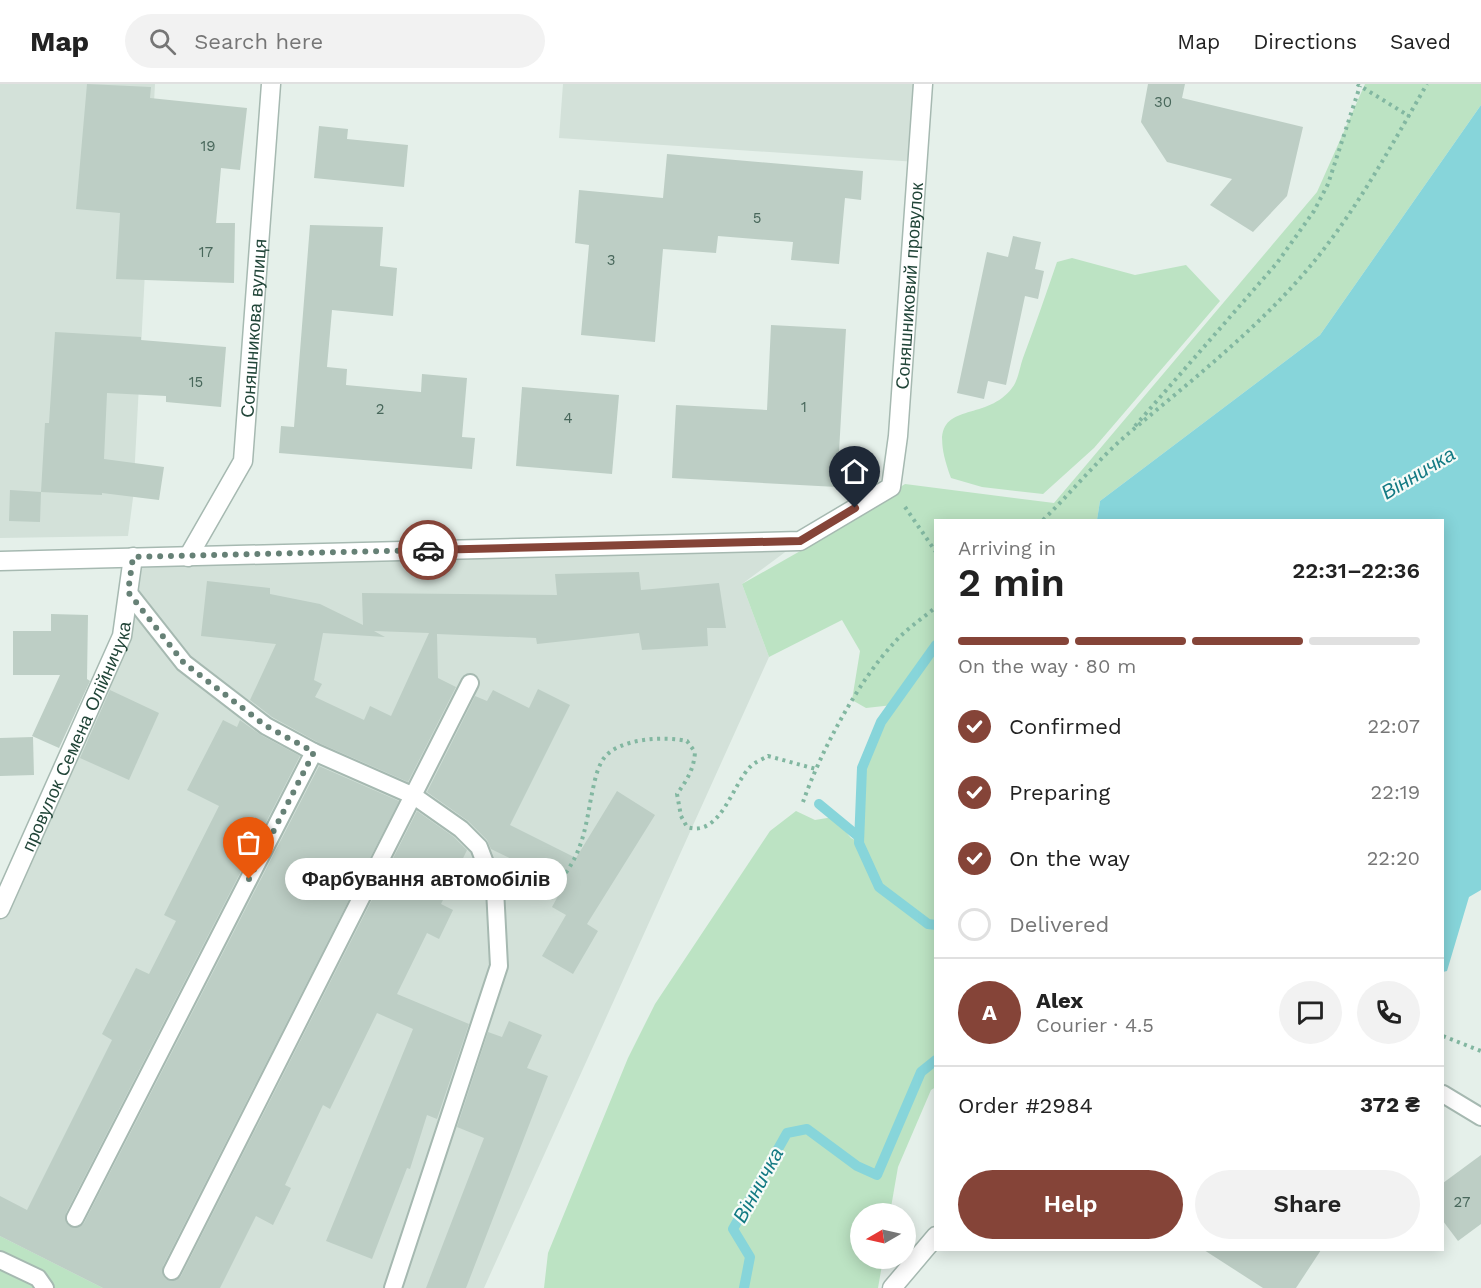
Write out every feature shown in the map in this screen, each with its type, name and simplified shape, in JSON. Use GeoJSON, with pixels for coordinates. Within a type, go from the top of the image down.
{"type":"FeatureCollection","features":[{"type":"Feature","properties":{"kind":"street","name":"Соняшникова вулиця"},"geometry":{"type":"LineString","coordinates":[[189,556],[243,461],[271,84]]}},
{"type":"Feature","properties":{"kind":"street","name":"Соняшниковий провулок"},"geometry":{"type":"LineString","coordinates":[[891,487],[898,436],[923,84]]}},
{"type":"Feature","properties":{"kind":"street"},"geometry":{"type":"LineString","coordinates":[[0,561],[800,541],[891,487]]}},
{"type":"Feature","properties":{"kind":"street","name":"провулок Семена Олійничука"},"geometry":{"type":"LineString","coordinates":[[0,909],[122,636],[133,557]]}},
{"type":"Feature","properties":{"kind":"street"},"geometry":{"type":"LineString","coordinates":[[892,1288],[934,1238]]}},
{"type":"Feature","properties":{"kind":"lane"},"geometry":{"type":"LineString","coordinates":[[128,592],[184,663],[266,726],[314,752],[414,796],[461,829],[479,847],[495,889],[499,966],[393,1288]]}},
{"type":"Feature","properties":{"kind":"lane"},"geometry":{"type":"LineString","coordinates":[[172,1271],[470,683]]}},
{"type":"Feature","properties":{"kind":"lane"},"geometry":{"type":"LineString","coordinates":[[75,1218],[314,752]]}},
{"type":"Feature","properties":{"kind":"lane"},"geometry":{"type":"LineString","coordinates":[[1444,1095],[1481,1117]]}},
{"type":"Feature","properties":{"kind":"lane"},"geometry":{"type":"LineString","coordinates":[[0,1260],[38,1278],[45,1288]]}},
{"type":"Feature","properties":{"kind":"path"},"geometry":{"type":"LineString","coordinates":[[1129,433],[1275,305],[1312,264],[1360,202],[1427,84]]}},
{"type":"Feature","properties":{"kind":"path"},"geometry":{"type":"LineString","coordinates":[[1044,519],[1129,433],[1255,290],[1314,212],[1328,184],[1358,85],[1409,116]]}},
{"type":"Feature","properties":{"kind":"path"},"geometry":{"type":"LineString","coordinates":[[891,487],[934,549]]}},
{"type":"Feature","properties":{"kind":"path"},"geometry":{"type":"LineString","coordinates":[[803,802],[837,724],[875,666],[893,644],[934,609]]}},
{"type":"Feature","properties":{"kind":"path"},"geometry":{"type":"LineString","coordinates":[[495,889],[514,895],[538,897],[552,891],[570,867],[583,842],[595,778],[604,758],[621,746],[662,739],[687,741],[695,752],[694,762],[690,774],[677,794],[681,816],[687,827],[696,830],[710,825],[751,765],[768,756],[816,769]]}},
{"type":"Feature","properties":{"kind":"path"},"geometry":{"type":"LineString","coordinates":[[1444,1036],[1481,1052]]}},
{"type":"Feature","properties":{"kind":"shaded area"},"geometry":{"type":"Polygon","coordinates":[[[0,84],[155,84],[133,498],[128,536],[0,538],[0,84]]]}},
{"type":"Feature","properties":{"kind":"shaded area"},"geometry":{"type":"Polygon","coordinates":[[[563,84],[923,84],[917,162],[559,138],[563,84]]]}},
{"type":"Feature","properties":{"kind":"shaded area"},"geometry":{"type":"Polygon","coordinates":[[[800,541],[742,584],[769,657],[484,1288],[103,1288],[0,1236],[0,909],[122,636],[133,557],[800,541]]]}},
{"type":"Feature","properties":{"kind":"green space"},"geometry":{"type":"Polygon","coordinates":[[[1365,84],[1481,84],[1481,105],[1320,335],[1100,501],[1097,519],[934,519],[934,1088],[931,1090],[898,1167],[892,1203],[850,1203],[850,1269],[881,1269],[878,1288],[544,1288],[548,1253],[628,1058],[655,1004],[770,831],[796,811],[815,820],[833,817],[851,838],[859,842],[862,768],[885,717],[893,705],[866,708],[852,700],[860,651],[842,620],[769,657],[742,584],[802,550],[905,484],[1054,503],[1317,192],[1365,84]]]}},
{"type":"Feature","properties":{"kind":"green space"},"geometry":{"type":"Polygon","coordinates":[[[1072,258],[1135,275],[1186,265],[1220,301],[1094,448],[1043,494],[982,487],[951,478],[943,451],[943,433],[948,422],[999,400],[1012,388],[1057,262],[1072,258]]]}},
{"type":"Feature","properties":{"kind":"green space"},"geometry":{"type":"Polygon","coordinates":[[[0,1236],[103,1288],[0,1288],[0,1236]]]}},
{"type":"Feature","properties":{"kind":"water"},"geometry":{"type":"Polygon","coordinates":[[[1481,105],[1481,890],[1469,897],[1447,971],[1444,972],[1444,519],[1097,519],[1100,501],[1320,335],[1481,105]]]}},
{"type":"Feature","properties":{"kind":"building"},"geometry":{"type":"Polygon","coordinates":[[[87,84],[151,87],[150,98],[247,108],[240,170],[221,168],[216,223],[235,223],[234,283],[116,279],[120,213],[76,209],[87,84]]]}},
{"type":"Feature","properties":{"kind":"building"},"geometry":{"type":"Polygon","coordinates":[[[1148,84],[1185,84],[1182,98],[1303,127],[1287,196],[1253,232],[1210,205],[1232,179],[1167,162],[1141,122],[1148,84]]]}},
{"type":"Feature","properties":{"kind":"building"},"geometry":{"type":"Polygon","coordinates":[[[319,126],[348,129],[347,139],[408,145],[404,187],[314,178],[319,126]]]}},
{"type":"Feature","properties":{"kind":"building"},"geometry":{"type":"Polygon","coordinates":[[[667,154],[863,171],[861,200],[845,198],[839,264],[791,260],[793,242],[718,236],[716,253],[663,249],[655,342],[581,335],[589,245],[575,243],[579,190],[663,198],[667,154]]]}},
{"type":"Feature","properties":{"kind":"building"},"geometry":{"type":"Polygon","coordinates":[[[310,225],[383,227],[380,266],[397,268],[393,316],[332,310],[327,367],[347,369],[346,385],[421,392],[422,374],[467,378],[462,437],[475,438],[472,469],[279,453],[281,426],[294,427],[310,225]]]}},
{"type":"Feature","properties":{"kind":"building"},"geometry":{"type":"Polygon","coordinates":[[[1013,236],[1041,242],[1035,269],[1044,271],[1038,299],[1025,296],[1006,385],[988,381],[984,399],[957,393],[987,252],[1008,257],[1013,236]]]}},
{"type":"Feature","properties":{"kind":"building"},"geometry":{"type":"Polygon","coordinates":[[[771,325],[846,329],[837,487],[672,478],[676,405],[767,410],[771,325]]]}},
{"type":"Feature","properties":{"kind":"building"},"geometry":{"type":"Polygon","coordinates":[[[55,332],[141,337],[141,340],[226,347],[221,407],[166,402],[166,396],[107,393],[104,459],[164,467],[159,500],[102,493],[102,495],[41,492],[45,423],[49,423],[55,332]]]}},
{"type":"Feature","properties":{"kind":"building"},"geometry":{"type":"Polygon","coordinates":[[[522,387],[619,395],[612,474],[516,466],[522,387]]]}},
{"type":"Feature","properties":{"kind":"building"},"geometry":{"type":"Polygon","coordinates":[[[10,490],[41,492],[40,522],[9,521],[10,490]]]}},
{"type":"Feature","properties":{"kind":"building"},"geometry":{"type":"Polygon","coordinates":[[[639,572],[641,590],[719,583],[726,628],[707,628],[708,646],[642,650],[639,633],[537,644],[536,638],[437,634],[438,678],[456,687],[408,782],[319,743],[272,717],[250,700],[276,644],[201,636],[207,581],[270,588],[270,594],[320,604],[363,625],[362,593],[557,595],[555,574],[639,572]],[[374,631],[385,637],[323,633],[314,680],[322,684],[315,697],[364,720],[370,706],[391,716],[429,633],[374,631]]]}},
{"type":"Feature","properties":{"kind":"building"},"geometry":{"type":"Polygon","coordinates":[[[51,614],[88,615],[87,679],[90,681],[59,748],[32,736],[60,675],[13,675],[13,631],[51,631],[51,614]]]}},
{"type":"Feature","properties":{"kind":"building"},"geometry":{"type":"Polygon","coordinates":[[[538,689],[570,705],[510,825],[576,858],[617,791],[655,815],[587,924],[598,931],[573,974],[542,956],[566,915],[552,907],[564,885],[491,849],[487,840],[468,821],[427,792],[475,696],[487,701],[493,690],[529,708],[538,689]]]}},
{"type":"Feature","properties":{"kind":"building"},"geometry":{"type":"Polygon","coordinates":[[[110,690],[159,713],[129,780],[80,758],[110,690]]]}},
{"type":"Feature","properties":{"kind":"building"},"geometry":{"type":"Polygon","coordinates":[[[223,720],[237,727],[240,720],[261,735],[300,756],[66,1213],[67,1224],[76,1228],[84,1223],[319,766],[399,801],[163,1266],[164,1277],[173,1281],[181,1276],[417,811],[454,837],[467,850],[441,904],[453,910],[439,939],[427,933],[397,994],[469,1024],[437,1119],[427,1115],[410,1169],[407,1168],[372,1259],[326,1241],[413,1029],[377,1013],[330,1109],[323,1105],[285,1185],[291,1188],[273,1225],[256,1216],[220,1288],[103,1288],[0,1236],[0,1196],[27,1210],[112,1040],[102,1034],[136,968],[149,974],[176,921],[164,915],[219,806],[187,790],[223,720]]]}},
{"type":"Feature","properties":{"kind":"building"},"geometry":{"type":"Polygon","coordinates":[[[33,737],[34,775],[0,776],[0,738],[33,737]]]}},
{"type":"Feature","properties":{"kind":"building"},"geometry":{"type":"Polygon","coordinates":[[[509,1021],[542,1035],[527,1068],[548,1076],[466,1288],[426,1288],[484,1138],[457,1127],[488,1032],[502,1037],[509,1021]]]}},
{"type":"Feature","properties":{"kind":"building"},"geometry":{"type":"Polygon","coordinates":[[[1481,1155],[1481,1224],[1458,1241],[1444,1222],[1444,1182],[1481,1155]]]}},
{"type":"Feature","properties":{"kind":"building"},"geometry":{"type":"Polygon","coordinates":[[[1206,1251],[1320,1251],[1296,1288],[1263,1288],[1206,1251]]]}},
{"type":"Feature","properties":{"kind":"waterway","name":"Вінничка"},"geometry":{"type":"LineString","coordinates":[[934,648],[881,722],[862,768],[859,843],[879,887],[928,924],[934,925]]}},
{"type":"Feature","properties":{"kind":"waterway"},"geometry":{"type":"LineString","coordinates":[[819,804],[859,837]]}},
{"type":"Feature","properties":{"kind":"waterway","name":"Вінничка"},"geometry":{"type":"LineString","coordinates":[[744,1288],[750,1257],[733,1229],[787,1133],[807,1129],[857,1166],[877,1175],[921,1072],[934,1062]]}},
{"type":"Feature","properties":{"kind":"way so far"},"geometry":{"type":"LineString","coordinates":[[249,879],[314,752],[266,726],[184,663],[128,592],[133,557],[428,550]]}},
{"type":"Feature","properties":{"kind":"place","name":"Фарбування автомобілів"},"geometry":{"type":"Point","coordinates":[249,879]}},
{"type":"Feature","properties":{"kind":"route"},"geometry":{"type":"LineString","coordinates":[[428,550],[800,541],[855,508]]}}]}
